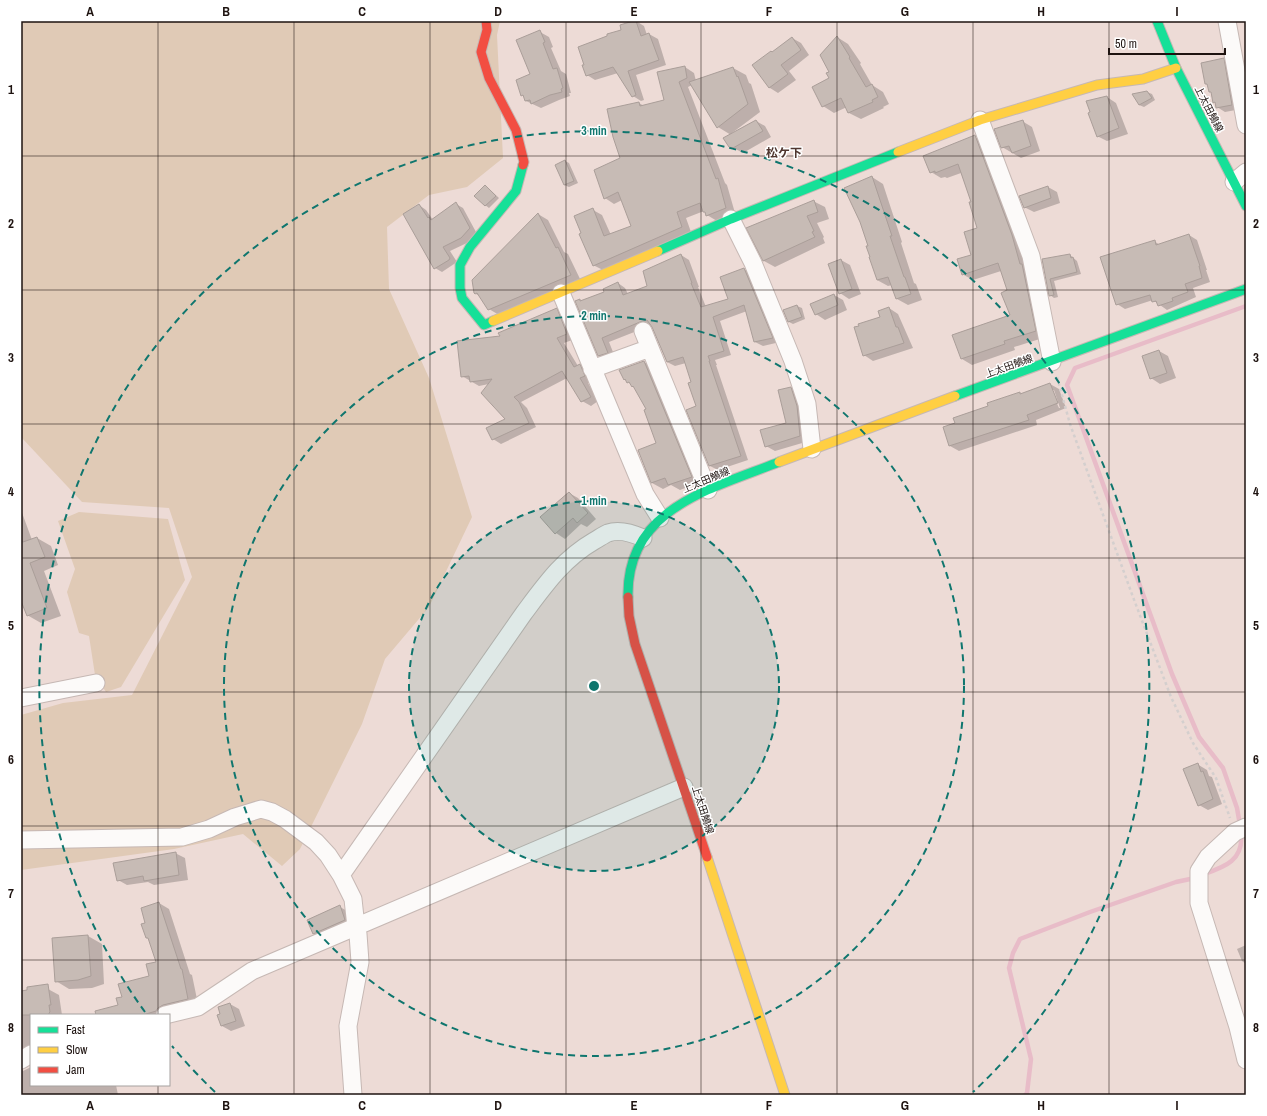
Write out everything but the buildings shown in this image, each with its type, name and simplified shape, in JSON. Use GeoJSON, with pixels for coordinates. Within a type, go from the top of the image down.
{"type":"FeatureCollection","features":[{"type":"Feature","properties":{"kind":"main road"},"geometry":{"type":"LineString","coordinates":[[486,21],[487,30],[481,52],[489,78],[516,130],[524,162],[516,191],[470,247],[460,265],[460,288],[462,298],[484,325],[561,293],[731,218],[980,120],[1097,85],[1143,79],[1176,68]]}},
{"type":"Feature","properties":{"kind":"main road","name":"上太田鵤線"},"geometry":{"type":"LineString","coordinates":[[1157,21],[1176,68],[1240,177],[1246,206]]}},
{"type":"Feature","properties":{"kind":"main road","name":"上太田鵤線"},"geometry":{"type":"LineString","coordinates":[[786,1095],[635,644],[629,616],[628,583],[634,558],[643,538],[660,518],[684,501],[708,490],[812,449],[1052,362],[1246,289]]}},
{"type":"Feature","properties":{"kind":"street"},"geometry":{"type":"LineString","coordinates":[[1227,21],[1246,125]]}},
{"type":"Feature","properties":{"kind":"street"},"geometry":{"type":"LineString","coordinates":[[980,120],[1031,256],[1052,362]]}},
{"type":"Feature","properties":{"kind":"street"},"geometry":{"type":"LineString","coordinates":[[731,218],[753,263],[793,361],[807,404],[812,449]]}},
{"type":"Feature","properties":{"kind":"street"},"geometry":{"type":"LineString","coordinates":[[561,293],[646,494],[660,518]]}},
{"type":"Feature","properties":{"kind":"street"},"geometry":{"type":"LineString","coordinates":[[643,331],[708,490]]}},
{"type":"Feature","properties":{"kind":"street"},"geometry":{"type":"LineString","coordinates":[[592,369],[650,348]]}},
{"type":"Feature","properties":{"kind":"street"},"geometry":{"type":"LineString","coordinates":[[341,875],[551,576],[583,548],[608,533],[632,533],[643,538]]}},
{"type":"Feature","properties":{"kind":"street"},"geometry":{"type":"LineString","coordinates":[[21,698],[96,683]]}},
{"type":"Feature","properties":{"kind":"street"},"geometry":{"type":"LineString","coordinates":[[169,1014],[198,1007],[252,971],[684,787]]}},
{"type":"Feature","properties":{"kind":"street"},"geometry":{"type":"LineString","coordinates":[[21,840],[182,837],[209,829],[235,817],[261,809],[272,812],[285,819],[316,842],[328,855],[341,875],[353,899],[360,962],[348,1026],[353,1095]]}},
{"type":"Feature","properties":{"kind":"street"},"geometry":{"type":"LineString","coordinates":[[1240,829],[1208,857],[1199,871],[1199,903],[1238,1027],[1246,1060]]}},
{"type":"Feature","properties":{"kind":"street"},"geometry":{"type":"LineString","coordinates":[[21,1060],[30,1055]]}},
{"type":"Feature","properties":{"kind":"path"},"geometry":{"type":"LineString","coordinates":[[1052,362],[1070,424],[1169,690],[1193,743],[1216,778],[1240,829]]}},
{"type":"Feature","properties":{"kind":"shaded area"},"geometry":{"type":"Polygon","coordinates":[[[21,21],[500,21],[497,35],[503,158],[467,187],[429,195],[387,227],[389,289],[429,378],[472,517],[429,607],[385,659],[362,724],[300,849],[282,866],[243,834],[174,849],[21,870],[21,715],[63,703],[132,695],[192,577],[169,508],[82,502],[21,437],[21,21]]]}},
{"type":"Feature","properties":{"kind":"shaded area"},"geometry":{"type":"Polygon","coordinates":[[[79,512],[168,519],[185,580],[121,687],[106,692],[95,675],[89,636],[79,633],[67,592],[75,569],[58,521],[79,512]]]}},
{"type":"Feature","properties":{"kind":"waterway"},"geometry":{"type":"LineString","coordinates":[[1240,825],[1237,808],[1223,768],[1199,737],[1172,674],[1067,385],[1075,368],[1246,306]]}},
{"type":"Feature","properties":{"kind":"waterway"},"geometry":{"type":"LineString","coordinates":[[1204,874],[1232,861],[1239,850],[1241,833]]}},
{"type":"Feature","properties":{"kind":"waterway"},"geometry":{"type":"LineString","coordinates":[[1025,1095],[1027,1093],[1031,1059],[1009,968],[1013,953],[1020,939],[1090,912],[1176,882],[1195,878]]}},
{"type":"Feature","properties":{"kind":"traffic: fast"},"geometry":{"type":"LineString","coordinates":[[1157,21],[1176,68],[1246,206]]}},
{"type":"Feature","properties":{"kind":"traffic: fast"},"geometry":{"type":"LineString","coordinates":[[658,251],[731,219],[898,152]]}},
{"type":"Feature","properties":{"kind":"traffic: fast"},"geometry":{"type":"LineString","coordinates":[[493,321],[484,325],[462,298],[460,288],[460,265],[470,247],[516,191],[523,165]]}},
{"type":"Feature","properties":{"kind":"traffic: fast"},"geometry":{"type":"LineString","coordinates":[[955,396],[1246,289]]}},
{"type":"Feature","properties":{"kind":"traffic: fast"},"geometry":{"type":"LineString","coordinates":[[628,597],[631,567],[641,542],[657,522],[677,506],[701,493],[779,462]]}},
{"type":"Feature","properties":{"kind":"traffic: slow"},"geometry":{"type":"LineString","coordinates":[[898,152],[980,120],[1097,85],[1143,79],[1176,68]]}},
{"type":"Feature","properties":{"kind":"traffic: slow"},"geometry":{"type":"LineString","coordinates":[[493,321],[658,251]]}},
{"type":"Feature","properties":{"kind":"traffic: slow"},"geometry":{"type":"LineString","coordinates":[[779,462],[955,396]]}},
{"type":"Feature","properties":{"kind":"traffic: slow"},"geometry":{"type":"LineString","coordinates":[[707,857],[785,1095]]}},
{"type":"Feature","properties":{"kind":"traffic: jam"},"geometry":{"type":"LineString","coordinates":[[486,21],[487,30],[481,52],[489,78],[516,130],[524,162],[523,165]]}},
{"type":"Feature","properties":{"kind":"traffic: jam"},"geometry":{"type":"LineString","coordinates":[[628,597],[629,616],[635,644],[707,857]]}},
{"type":"Feature","properties":{"kind":"district","name":"松ケ下"},"geometry":{"type":"Point","coordinates":[784,153]}}]}
